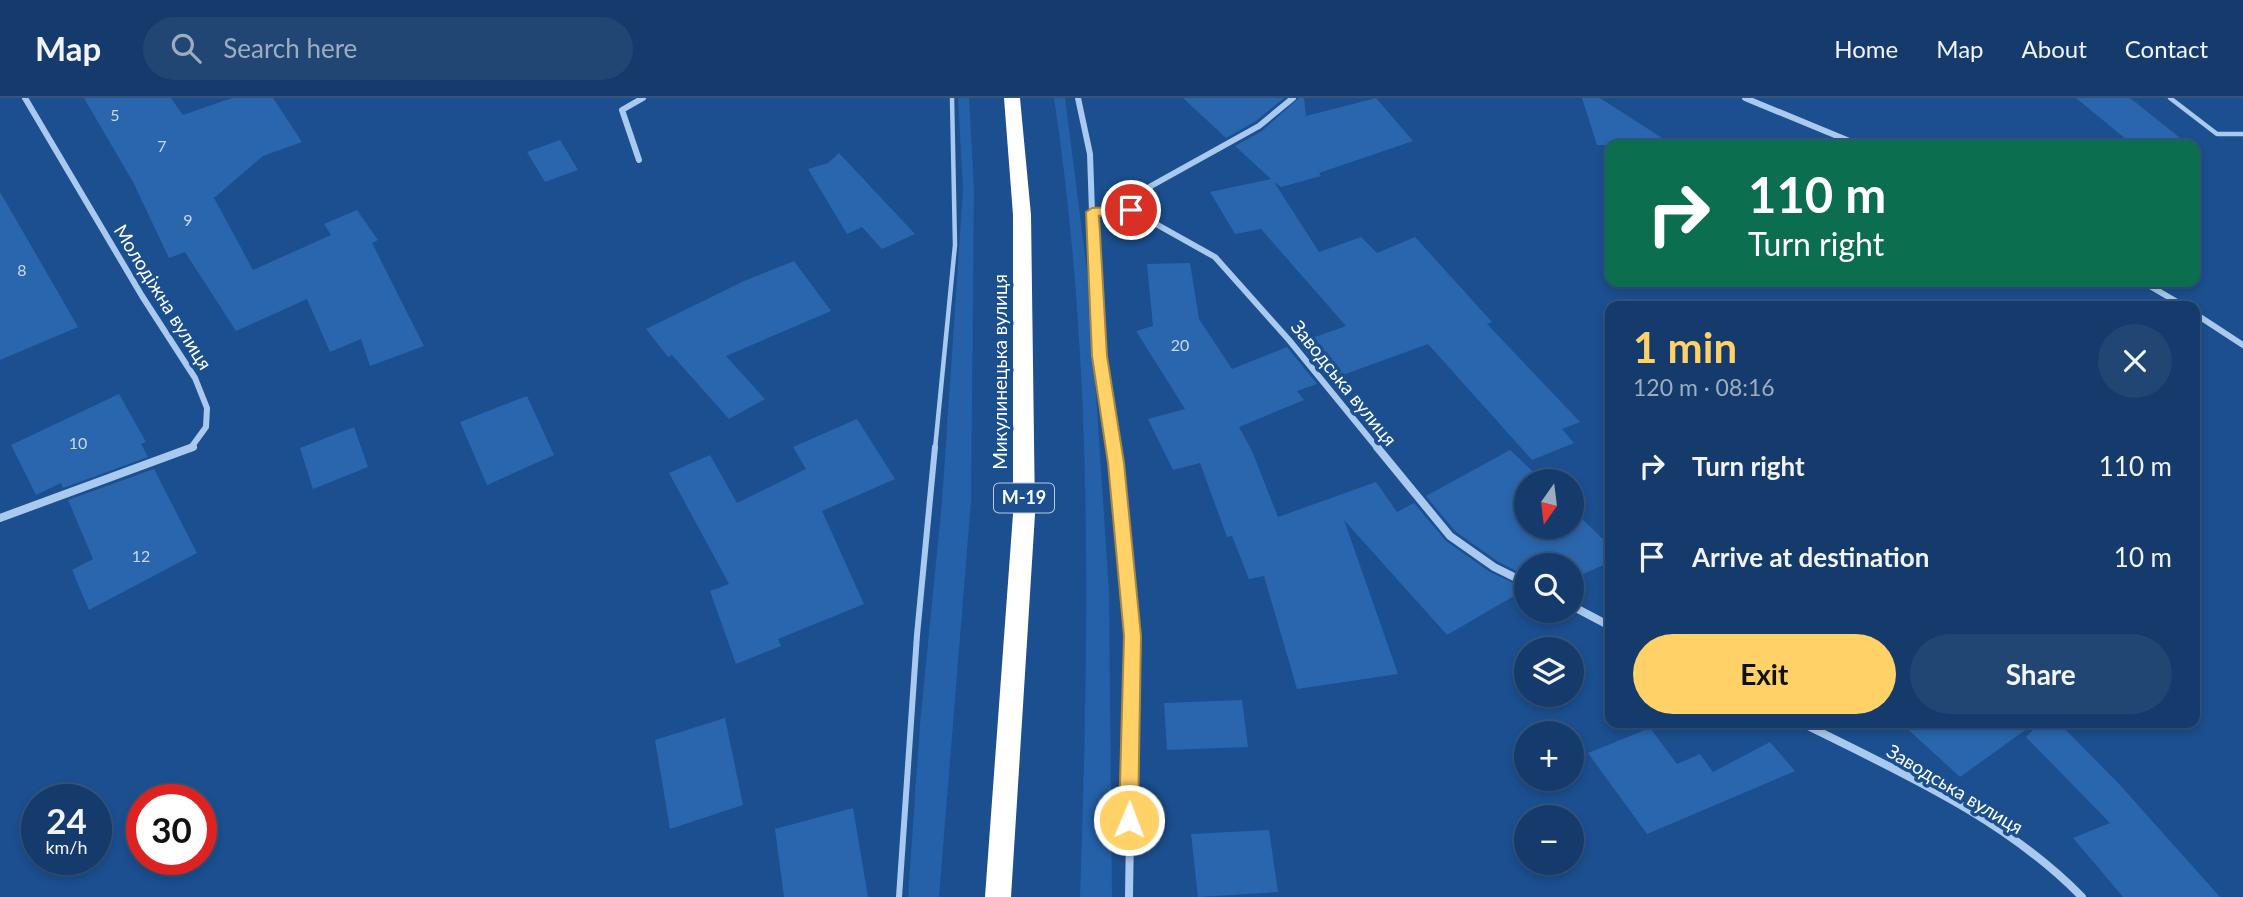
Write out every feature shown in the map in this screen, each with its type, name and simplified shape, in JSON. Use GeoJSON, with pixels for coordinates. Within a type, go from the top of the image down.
{"type":"FeatureCollection","features":[{"type":"Feature","properties":{"kind":"highway","name":"Микулинецька вулиця"},"geometry":{"type":"LineString","coordinates":[[998,897],[1024,514],[1022,215],[1012,98]]}},
{"type":"Feature","properties":{"kind":"street","name":"Молодіжна вулиця"},"geometry":{"type":"LineString","coordinates":[[0,518],[192,448],[206,427],[207,408],[195,378],[142,296],[25,98]]}},
{"type":"Feature","properties":{"kind":"street"},"geometry":{"type":"LineString","coordinates":[[639,160],[622,110],[643,98]]}},
{"type":"Feature","properties":{"kind":"street"},"geometry":{"type":"LineString","coordinates":[[1077,98],[1090,154],[1100,356],[1116,463],[1133,636],[1129,897]]}},
{"type":"Feature","properties":{"kind":"street"},"geometry":{"type":"LineString","coordinates":[[1092,212],[1131,210],[1151,186],[1259,126],[1293,98]]}},
{"type":"Feature","properties":{"kind":"street"},"geometry":{"type":"LineString","coordinates":[[1745,98],[1847,140]]}},
{"type":"Feature","properties":{"kind":"street","name":"Заводська вулиця"},"geometry":{"type":"LineString","coordinates":[[1131,210],[1215,257],[1289,340],[1450,536],[1494,567],[1514,577]]}},
{"type":"Feature","properties":{"kind":"street"},"geometry":{"type":"LineString","coordinates":[[2151,287],[2175,301]]}},
{"type":"Feature","properties":{"kind":"street"},"geometry":{"type":"LineString","coordinates":[[2200,317],[2243,345]]}},
{"type":"Feature","properties":{"kind":"street"},"geometry":{"type":"LineString","coordinates":[[1584,612],[1605,623]]}},
{"type":"Feature","properties":{"kind":"street","name":"Заводська вулиця"},"geometry":{"type":"LineString","coordinates":[[1812,728],[1972,814],[2049,864],[2082,897]]}},
{"type":"Feature","properties":{"kind":"lane"},"geometry":{"type":"LineString","coordinates":[[899,897],[917,635],[955,245],[952,98]]}},
{"type":"Feature","properties":{"kind":"lane"},"geometry":{"type":"LineString","coordinates":[[2170,98],[2217,134],[2243,134]]}},
{"type":"Feature","properties":{"kind":"shaded area"},"geometry":{"type":"Polygon","coordinates":[[[958,98],[969,98],[974,190],[971,501],[939,897],[908,897],[920,724],[942,502],[963,190],[958,98]]]}},
{"type":"Feature","properties":{"kind":"shaded area"},"geometry":{"type":"Polygon","coordinates":[[[1054,98],[1065,98],[1089,286],[1109,592],[1112,897],[1080,897],[1086,597],[1082,397],[1067,197],[1054,98]]]}},
{"type":"Feature","properties":{"kind":"building"},"geometry":{"type":"Polygon","coordinates":[[[84,98],[171,98],[183,115],[232,98],[273,98],[302,142],[263,156],[214,198],[253,270],[331,235],[324,224],[357,210],[378,240],[372,243],[424,346],[370,366],[361,339],[330,352],[307,299],[236,331],[185,252],[169,258],[133,182],[84,98]]]}},
{"type":"Feature","properties":{"kind":"building"},"geometry":{"type":"Polygon","coordinates":[[[1183,98],[1284,98],[1256,121],[1226,138],[1183,98]]]}},
{"type":"Feature","properties":{"kind":"building"},"geometry":{"type":"Polygon","coordinates":[[[1299,98],[1304,98],[1306,116],[1376,98],[1413,141],[1319,173],[1321,176],[1281,187],[1274,182],[1319,252],[1361,237],[1377,253],[1415,237],[1492,322],[1487,324],[1580,422],[1562,429],[1574,443],[1532,460],[1428,344],[1329,380],[1298,343],[1346,326],[1261,229],[1235,234],[1210,192],[1271,179],[1235,146],[1262,131],[1299,98]]]}},
{"type":"Feature","properties":{"kind":"building"},"geometry":{"type":"Polygon","coordinates":[[[1582,98],[1600,98],[1665,140],[1605,140],[1605,145],[1597,145],[1582,98]]]}},
{"type":"Feature","properties":{"kind":"building"},"geometry":{"type":"Polygon","coordinates":[[[2076,98],[2130,98],[2183,140],[2127,140],[2076,98]]]}},
{"type":"Feature","properties":{"kind":"building"},"geometry":{"type":"Polygon","coordinates":[[[560,140],[578,170],[545,182],[527,152],[560,140]]]}},
{"type":"Feature","properties":{"kind":"building"},"geometry":{"type":"Polygon","coordinates":[[[839,153],[915,234],[882,249],[862,227],[847,234],[808,169],[828,163],[839,153]]]}},
{"type":"Feature","properties":{"kind":"building"},"geometry":{"type":"Polygon","coordinates":[[[0,192],[78,327],[0,360],[0,192]]]}},
{"type":"Feature","properties":{"kind":"building"},"geometry":{"type":"Polygon","coordinates":[[[794,261],[831,311],[726,356],[765,399],[729,419],[672,355],[668,357],[646,329],[744,281],[794,261]]]}},
{"type":"Feature","properties":{"kind":"building"},"geometry":{"type":"Polygon","coordinates":[[[1190,263],[1199,319],[1232,369],[1287,347],[1317,384],[1297,391],[1304,400],[1239,427],[1252,451],[1278,517],[1376,482],[1397,512],[1414,503],[1446,541],[1490,572],[1514,583],[1514,596],[1447,635],[1344,520],[1398,674],[1297,689],[1264,576],[1249,579],[1232,536],[1227,537],[1200,463],[1173,470],[1148,419],[1185,409],[1136,331],[1153,326],[1147,264],[1190,263]]]}},
{"type":"Feature","properties":{"kind":"building"},"geometry":{"type":"Polygon","coordinates":[[[119,394],[146,442],[141,444],[148,457],[63,488],[61,483],[36,495],[11,445],[119,394]]]}},
{"type":"Feature","properties":{"kind":"building"},"geometry":{"type":"Polygon","coordinates":[[[527,396],[554,455],[487,485],[460,422],[527,396]]]}},
{"type":"Feature","properties":{"kind":"building"},"geometry":{"type":"Polygon","coordinates":[[[857,419],[895,479],[822,511],[864,604],[778,639],[781,646],[736,664],[710,591],[729,584],[669,473],[710,455],[737,503],[806,469],[793,447],[857,419]]]}},
{"type":"Feature","properties":{"kind":"building"},"geometry":{"type":"Polygon","coordinates":[[[354,427],[368,467],[313,489],[300,448],[354,427]]]}},
{"type":"Feature","properties":{"kind":"building"},"geometry":{"type":"Polygon","coordinates":[[[1510,450],[1530,469],[1514,469],[1514,539],[1584,539],[1584,521],[1605,541],[1605,564],[1584,574],[1584,553],[1514,553],[1514,570],[1455,531],[1426,496],[1510,450]]]}},
{"type":"Feature","properties":{"kind":"building"},"geometry":{"type":"Polygon","coordinates":[[[154,469],[197,553],[89,610],[72,570],[93,559],[68,500],[154,469]]]}},
{"type":"Feature","properties":{"kind":"building"},"geometry":{"type":"Polygon","coordinates":[[[1242,700],[1248,747],[1167,750],[1164,703],[1242,700]]]}},
{"type":"Feature","properties":{"kind":"building"},"geometry":{"type":"Polygon","coordinates":[[[725,718],[743,805],[670,829],[655,740],[725,718]]]}},
{"type":"Feature","properties":{"kind":"building"},"geometry":{"type":"Polygon","coordinates":[[[1650,728],[1677,764],[1700,754],[1713,772],[1770,742],[1795,771],[1647,834],[1588,753],[1650,728]]]}},
{"type":"Feature","properties":{"kind":"building"},"geometry":{"type":"Polygon","coordinates":[[[1906,728],[2028,728],[1960,777],[1906,728]]]}},
{"type":"Feature","properties":{"kind":"building"},"geometry":{"type":"Polygon","coordinates":[[[2035,728],[2064,728],[2120,785],[2220,897],[2123,897],[2073,838],[2110,823],[2026,737],[2035,728]]]}},
{"type":"Feature","properties":{"kind":"building"},"geometry":{"type":"Polygon","coordinates":[[[853,808],[868,897],[784,897],[775,829],[853,808]]]}},
{"type":"Feature","properties":{"kind":"building"},"geometry":{"type":"Polygon","coordinates":[[[1269,830],[1278,892],[1198,897],[1191,834],[1269,830]]]}},
{"type":"Feature","properties":{"kind":"route"},"geometry":{"type":"LineString","coordinates":[[1129,820],[1133,636],[1116,463],[1100,356],[1092,212],[1131,210]]}}]}
